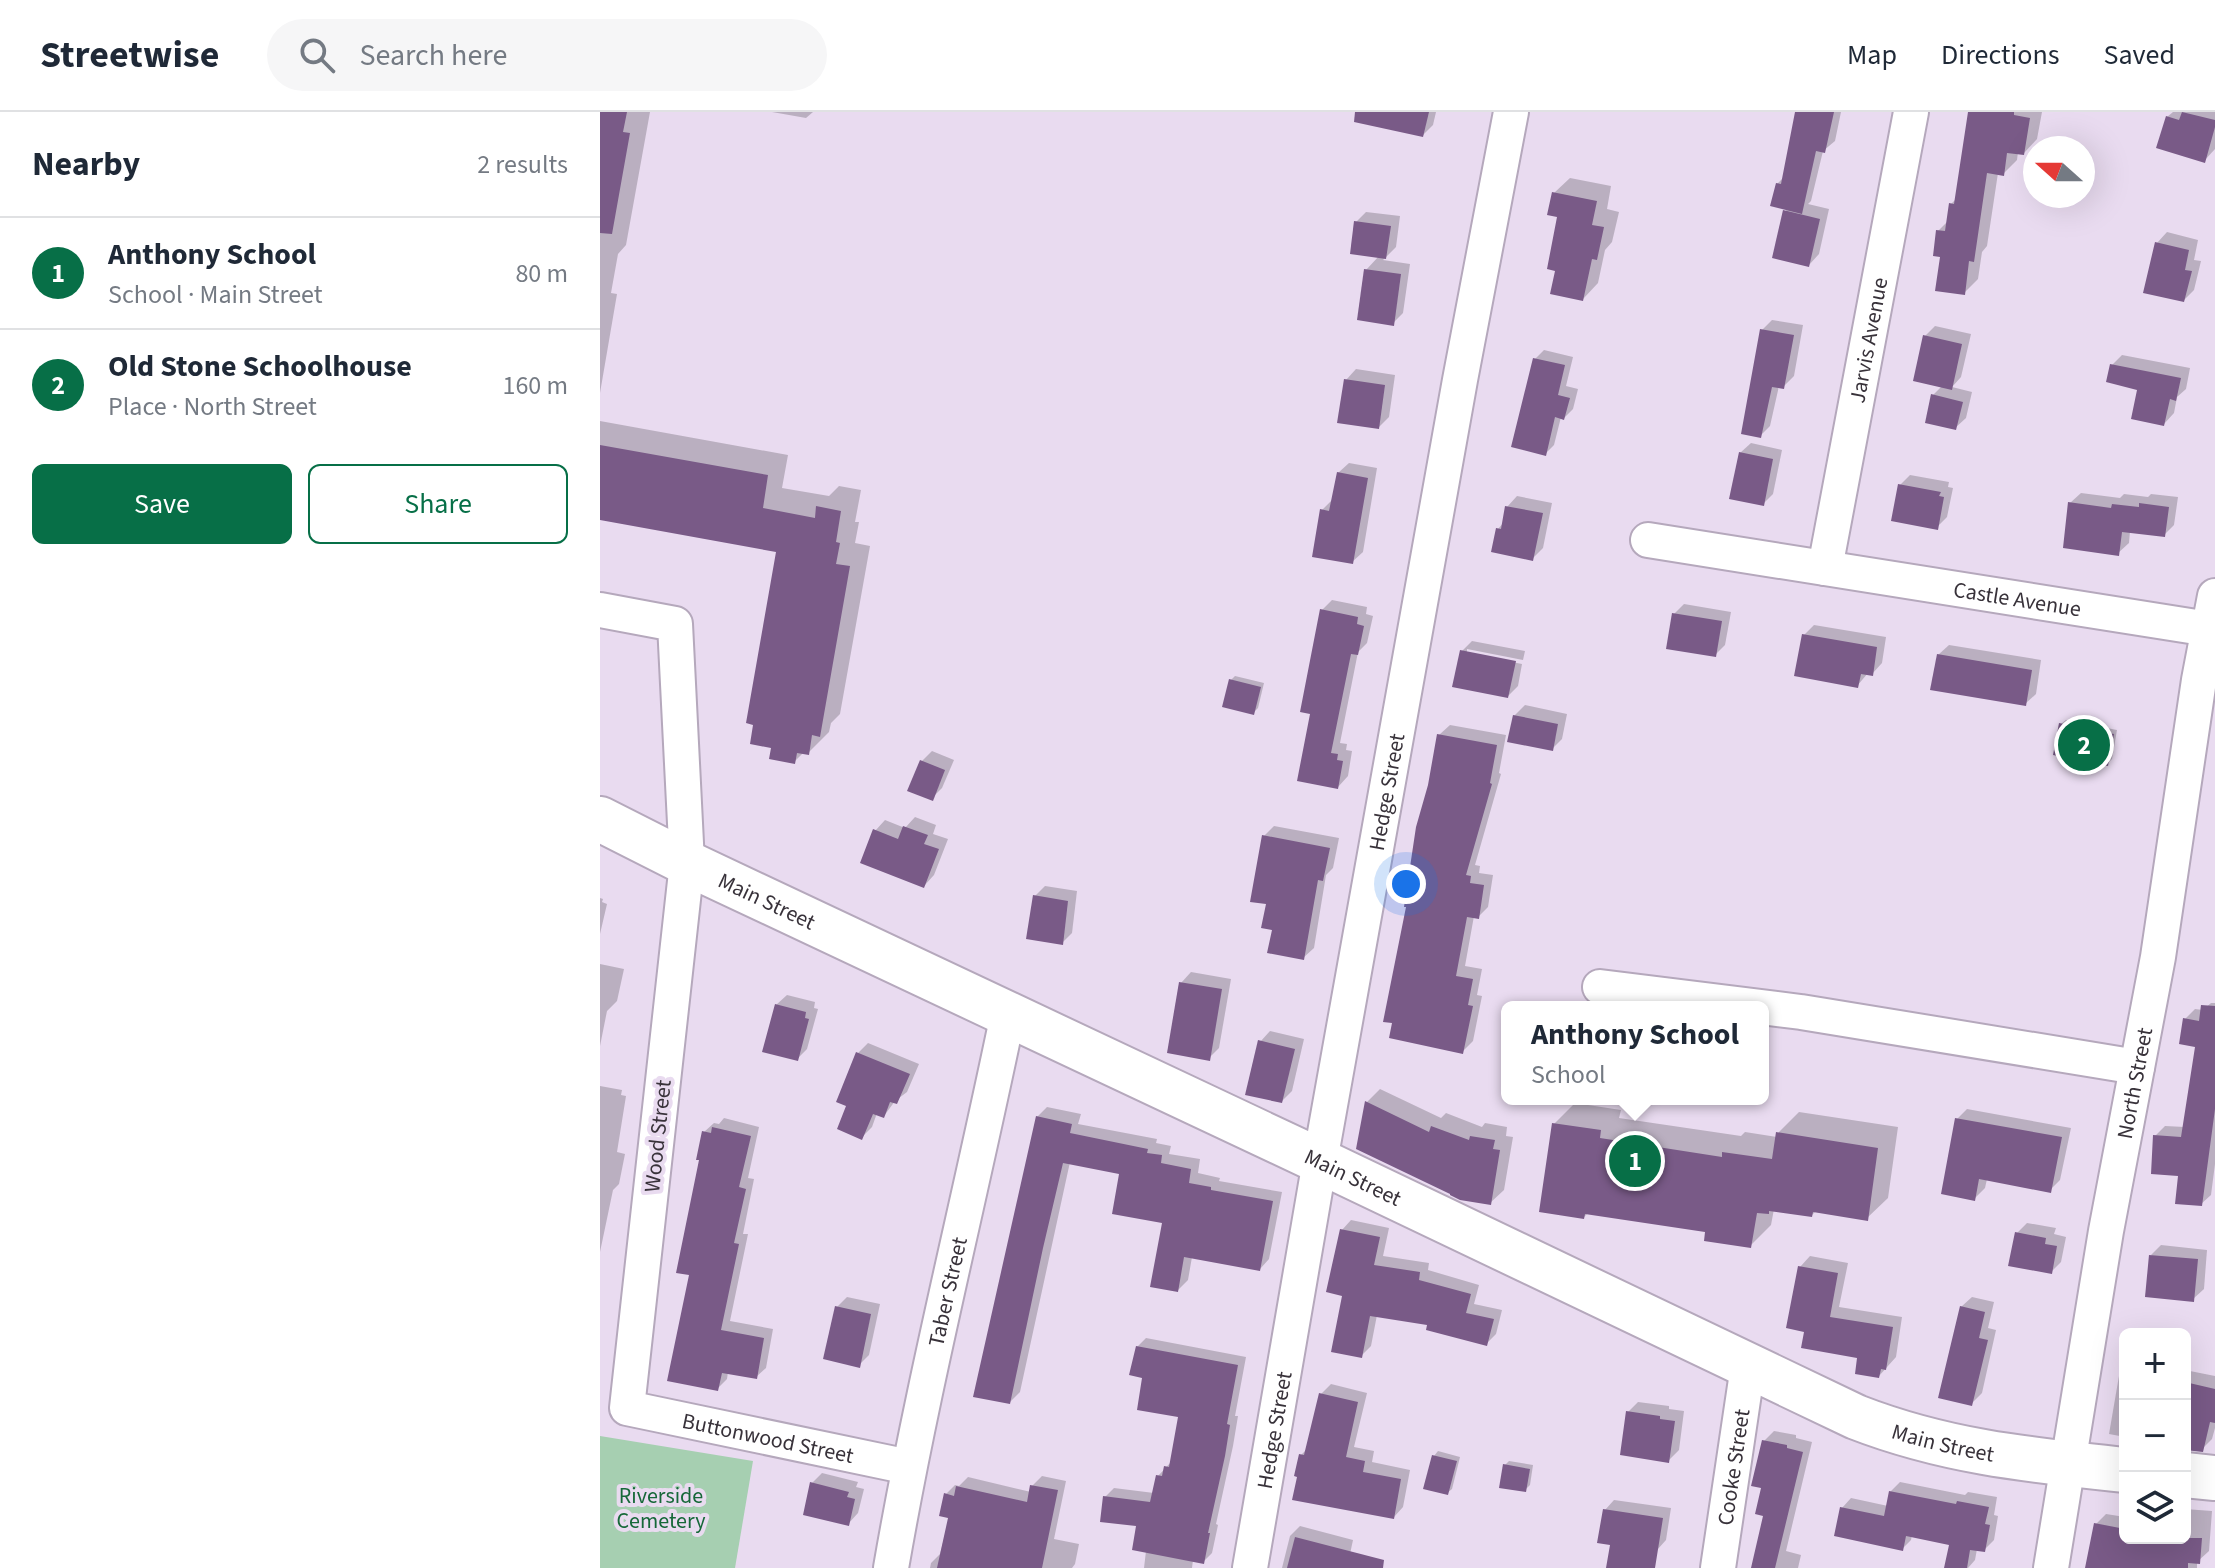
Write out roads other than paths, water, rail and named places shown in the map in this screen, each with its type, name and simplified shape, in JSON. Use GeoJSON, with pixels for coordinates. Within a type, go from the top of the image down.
{"type":"FeatureCollection","features":[{"type":"Feature","properties":{"kind":"main road","name":"Main Street"},"geometry":{"type":"LineString","coordinates":[[600,819],[1841,1411],[1913,1437],[1973,1451],[2119,1469]]}},
{"type":"Feature","properties":{"kind":"main road"},"geometry":{"type":"LineString","coordinates":[[2191,1476],[2215,1478]]}},
{"type":"Feature","properties":{"kind":"street","name":"Hedge Street"},"geometry":{"type":"LineString","coordinates":[[1250,1568],[1460,380],[1511,112]]}},
{"type":"Feature","properties":{"kind":"street","name":"Jarvis Avenue"},"geometry":{"type":"LineString","coordinates":[[1825,568],[1911,112]]}},
{"type":"Feature","properties":{"kind":"street","name":"Castle Avenue"},"geometry":{"type":"LineString","coordinates":[[1648,540],[1825,568],[2212,613]]}},
{"type":"Feature","properties":{"kind":"street","name":"Wood Street"},"geometry":{"type":"LineString","coordinates":[[600,610],[675,624],[687,863],[627,1408]]}},
{"type":"Feature","properties":{"kind":"street","name":"North Street"},"geometry":{"type":"LineString","coordinates":[[2051,1568],[2106,1231],[2207,682],[2212,613]]}},
{"type":"Feature","properties":{"kind":"street"},"geometry":{"type":"LineString","coordinates":[[1600,987],[1713,1001]]}},
{"type":"Feature","properties":{"kind":"street"},"geometry":{"type":"LineString","coordinates":[[1769,1008],[2137,1067]]}},
{"type":"Feature","properties":{"kind":"street","name":"Taber Street"},"geometry":{"type":"LineString","coordinates":[[891,1568],[909,1467],[1008,1014]]}},
{"type":"Feature","properties":{"kind":"street","name":"Cooke Street"},"geometry":{"type":"LineString","coordinates":[[1718,1568],[1748,1366]]}},
{"type":"Feature","properties":{"kind":"street","name":"Buttonwood Street"},"geometry":{"type":"LineString","coordinates":[[627,1408],[909,1467]]}},
{"type":"Feature","properties":{"kind":"place","name":"Old Stone Schoolhouse"},"geometry":{"type":"Point","coordinates":[2084,745]}},
{"type":"Feature","properties":{"kind":"place","name":"Anthony School"},"geometry":{"type":"Point","coordinates":[1635,1161]}},
{"type":"Feature","properties":{"kind":"park label","name":"Riverside Cemetery"},"geometry":{"type":"Point","coordinates":[661,1508]}}]}
